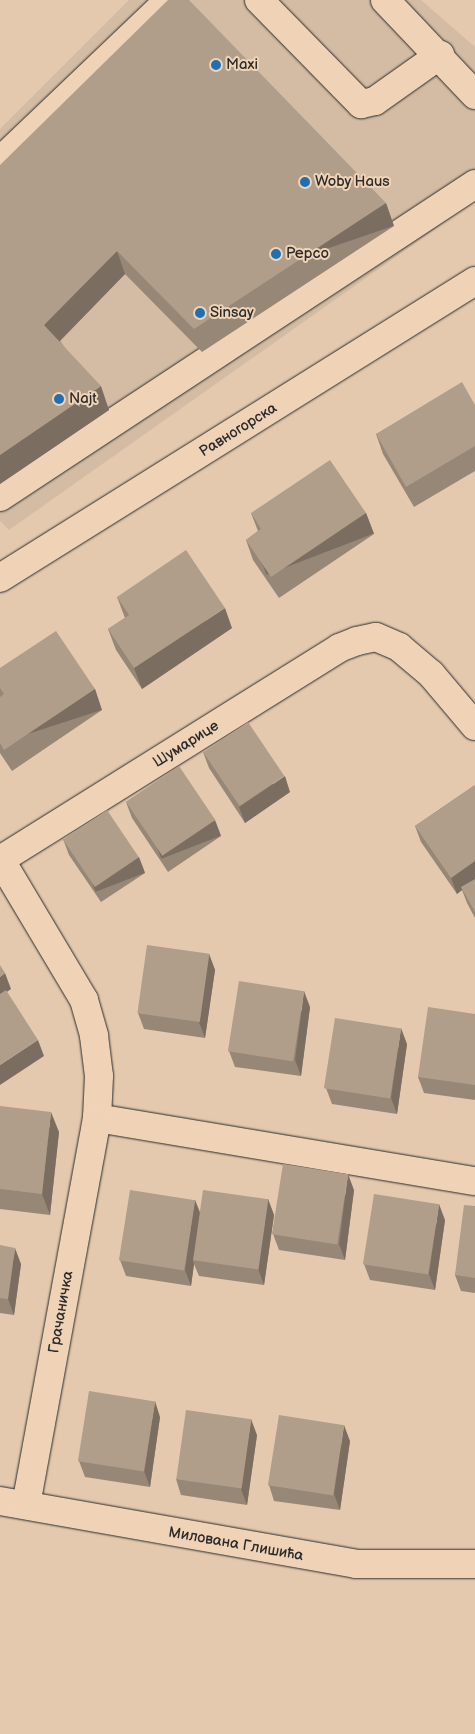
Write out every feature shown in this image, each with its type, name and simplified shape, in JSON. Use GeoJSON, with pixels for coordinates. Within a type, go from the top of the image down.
{"type":"FeatureCollection","features":[{"type":"Feature","properties":{"kind":"street"},"geometry":{"type":"LineString","coordinates":[[0,161],[169,0]]}},
{"type":"Feature","properties":{"kind":"street"},"geometry":{"type":"LineString","coordinates":[[259,0],[361,104],[375,101],[440,55]]}},
{"type":"Feature","properties":{"kind":"street"},"geometry":{"type":"LineString","coordinates":[[385,0],[440,55],[475,95]]}},
{"type":"Feature","properties":{"kind":"street"},"geometry":{"type":"LineString","coordinates":[[0,497],[475,184]]}},
{"type":"Feature","properties":{"kind":"street","name":"Равногорска"},"geometry":{"type":"LineString","coordinates":[[0,578],[475,281]]}},
{"type":"Feature","properties":{"kind":"street","name":"Шумарице"},"geometry":{"type":"LineString","coordinates":[[0,859],[339,648],[376,637],[399,647],[431,674],[475,726]]}},
{"type":"Feature","properties":{"kind":"street","name":"Грачаничка"},"geometry":{"type":"LineString","coordinates":[[0,859],[84,1000],[94,1036],[99,1076],[96,1118],[13,1503]]}},
{"type":"Feature","properties":{"kind":"street"},"geometry":{"type":"LineString","coordinates":[[96,1118],[475,1181]]}},
{"type":"Feature","properties":{"kind":"street","name":"Милована Глишића"},"geometry":{"type":"LineString","coordinates":[[13,1503],[198,1539],[356,1564],[475,1564]]}},
{"type":"Feature","properties":{"kind":"shaded area"},"geometry":{"type":"Polygon","coordinates":[[[129,0],[421,0],[475,47],[475,201],[9,530],[0,521],[0,129],[129,0]]]}},
{"type":"Feature","properties":{"kind":"building"},"geometry":{"type":"Polygon","coordinates":[[[168,0],[189,0],[386,203],[194,329],[117,251],[44,325],[101,386],[0,455],[0,165],[168,0]]]}},
{"type":"Feature","properties":{"kind":"building"},"geometry":{"type":"Polygon","coordinates":[[[462,382],[475,405],[475,446],[406,487],[376,434],[462,382]]]}},
{"type":"Feature","properties":{"kind":"building"},"geometry":{"type":"Polygon","coordinates":[[[330,460],[366,513],[271,577],[246,540],[261,529],[251,513],[330,460]]]}},
{"type":"Feature","properties":{"kind":"building"},"geometry":{"type":"Polygon","coordinates":[[[186,550],[225,608],[134,668],[108,629],[129,615],[117,597],[186,550]]]}},
{"type":"Feature","properties":{"kind":"building"},"geometry":{"type":"Polygon","coordinates":[[[56,631],[95,689],[4,750],[0,743],[0,697],[4,694],[0,688],[0,668],[56,631]]]}},
{"type":"Feature","properties":{"kind":"building"},"geometry":{"type":"Polygon","coordinates":[[[248,722],[284,776],[240,806],[203,752],[248,722]]]}},
{"type":"Feature","properties":{"kind":"building"},"geometry":{"type":"Polygon","coordinates":[[[179,766],[215,820],[162,856],[126,802],[179,766]]]}},
{"type":"Feature","properties":{"kind":"building"},"geometry":{"type":"Polygon","coordinates":[[[475,785],[475,861],[451,878],[415,826],[475,785]]]}},
{"type":"Feature","properties":{"kind":"building"},"geometry":{"type":"Polygon","coordinates":[[[107,810],[139,857],[95,887],[63,840],[107,810]]]}},
{"type":"Feature","properties":{"kind":"building"},"geometry":{"type":"Polygon","coordinates":[[[475,879],[475,912],[461,887],[475,879]]]}},
{"type":"Feature","properties":{"kind":"building"},"geometry":{"type":"Polygon","coordinates":[[[147,945],[209,954],[200,1022],[137,1013],[147,945]]]}},
{"type":"Feature","properties":{"kind":"building"},"geometry":{"type":"Polygon","coordinates":[[[0,965],[5,973],[0,977],[0,965]]]}},
{"type":"Feature","properties":{"kind":"building"},"geometry":{"type":"Polygon","coordinates":[[[239,981],[304,991],[293,1061],[228,1051],[239,981]]]}},
{"type":"Feature","properties":{"kind":"building"},"geometry":{"type":"Polygon","coordinates":[[[6,990],[38,1040],[0,1065],[0,994],[6,990]]]}},
{"type":"Feature","properties":{"kind":"building"},"geometry":{"type":"Polygon","coordinates":[[[428,1007],[475,1014],[475,1085],[418,1077],[428,1007]]]}},
{"type":"Feature","properties":{"kind":"building"},"geometry":{"type":"Polygon","coordinates":[[[335,1018],[401,1028],[390,1099],[324,1088],[335,1018]]]}},
{"type":"Feature","properties":{"kind":"building"},"geometry":{"type":"Polygon","coordinates":[[[0,1106],[51,1112],[42,1194],[0,1189],[0,1106]]]}},
{"type":"Feature","properties":{"kind":"building"},"geometry":{"type":"Polygon","coordinates":[[[283,1164],[348,1174],[337,1244],[272,1234],[283,1164]]]}},
{"type":"Feature","properties":{"kind":"building"},"geometry":{"type":"Polygon","coordinates":[[[130,1190],[195,1200],[184,1270],[119,1260],[130,1190]]]}},
{"type":"Feature","properties":{"kind":"building"},"geometry":{"type":"Polygon","coordinates":[[[203,1190],[268,1199],[258,1269],[193,1260],[203,1190]]]}},
{"type":"Feature","properties":{"kind":"building"},"geometry":{"type":"Polygon","coordinates":[[[374,1194],[439,1204],[428,1274],[363,1264],[374,1194]]]}},
{"type":"Feature","properties":{"kind":"building"},"geometry":{"type":"Polygon","coordinates":[[[464,1205],[475,1206],[475,1278],[455,1275],[464,1205]]]}},
{"type":"Feature","properties":{"kind":"building"},"geometry":{"type":"Polygon","coordinates":[[[0,1245],[15,1248],[8,1299],[0,1298],[0,1245]]]}},
{"type":"Feature","properties":{"kind":"building"},"geometry":{"type":"Polygon","coordinates":[[[89,1391],[155,1401],[144,1472],[78,1461],[89,1391]]]}},
{"type":"Feature","properties":{"kind":"building"},"geometry":{"type":"Polygon","coordinates":[[[186,1410],[251,1419],[242,1489],[176,1479],[186,1410]]]}},
{"type":"Feature","properties":{"kind":"building"},"geometry":{"type":"Polygon","coordinates":[[[279,1415],[344,1425],[333,1495],[268,1485],[279,1415]]]}},
{"type":"Feature","properties":{"kind":"place","name":"Maxi"},"geometry":{"type":"Point","coordinates":[216,65]}},
{"type":"Feature","properties":{"kind":"place","name":"Woby Haus"},"geometry":{"type":"Point","coordinates":[305,182]}},
{"type":"Feature","properties":{"kind":"place","name":"Pepco"},"geometry":{"type":"Point","coordinates":[276,254]}},
{"type":"Feature","properties":{"kind":"place","name":"Sinsay"},"geometry":{"type":"Point","coordinates":[200,313]}},
{"type":"Feature","properties":{"kind":"place","name":"Najt"},"geometry":{"type":"Point","coordinates":[59,399]}}]}
